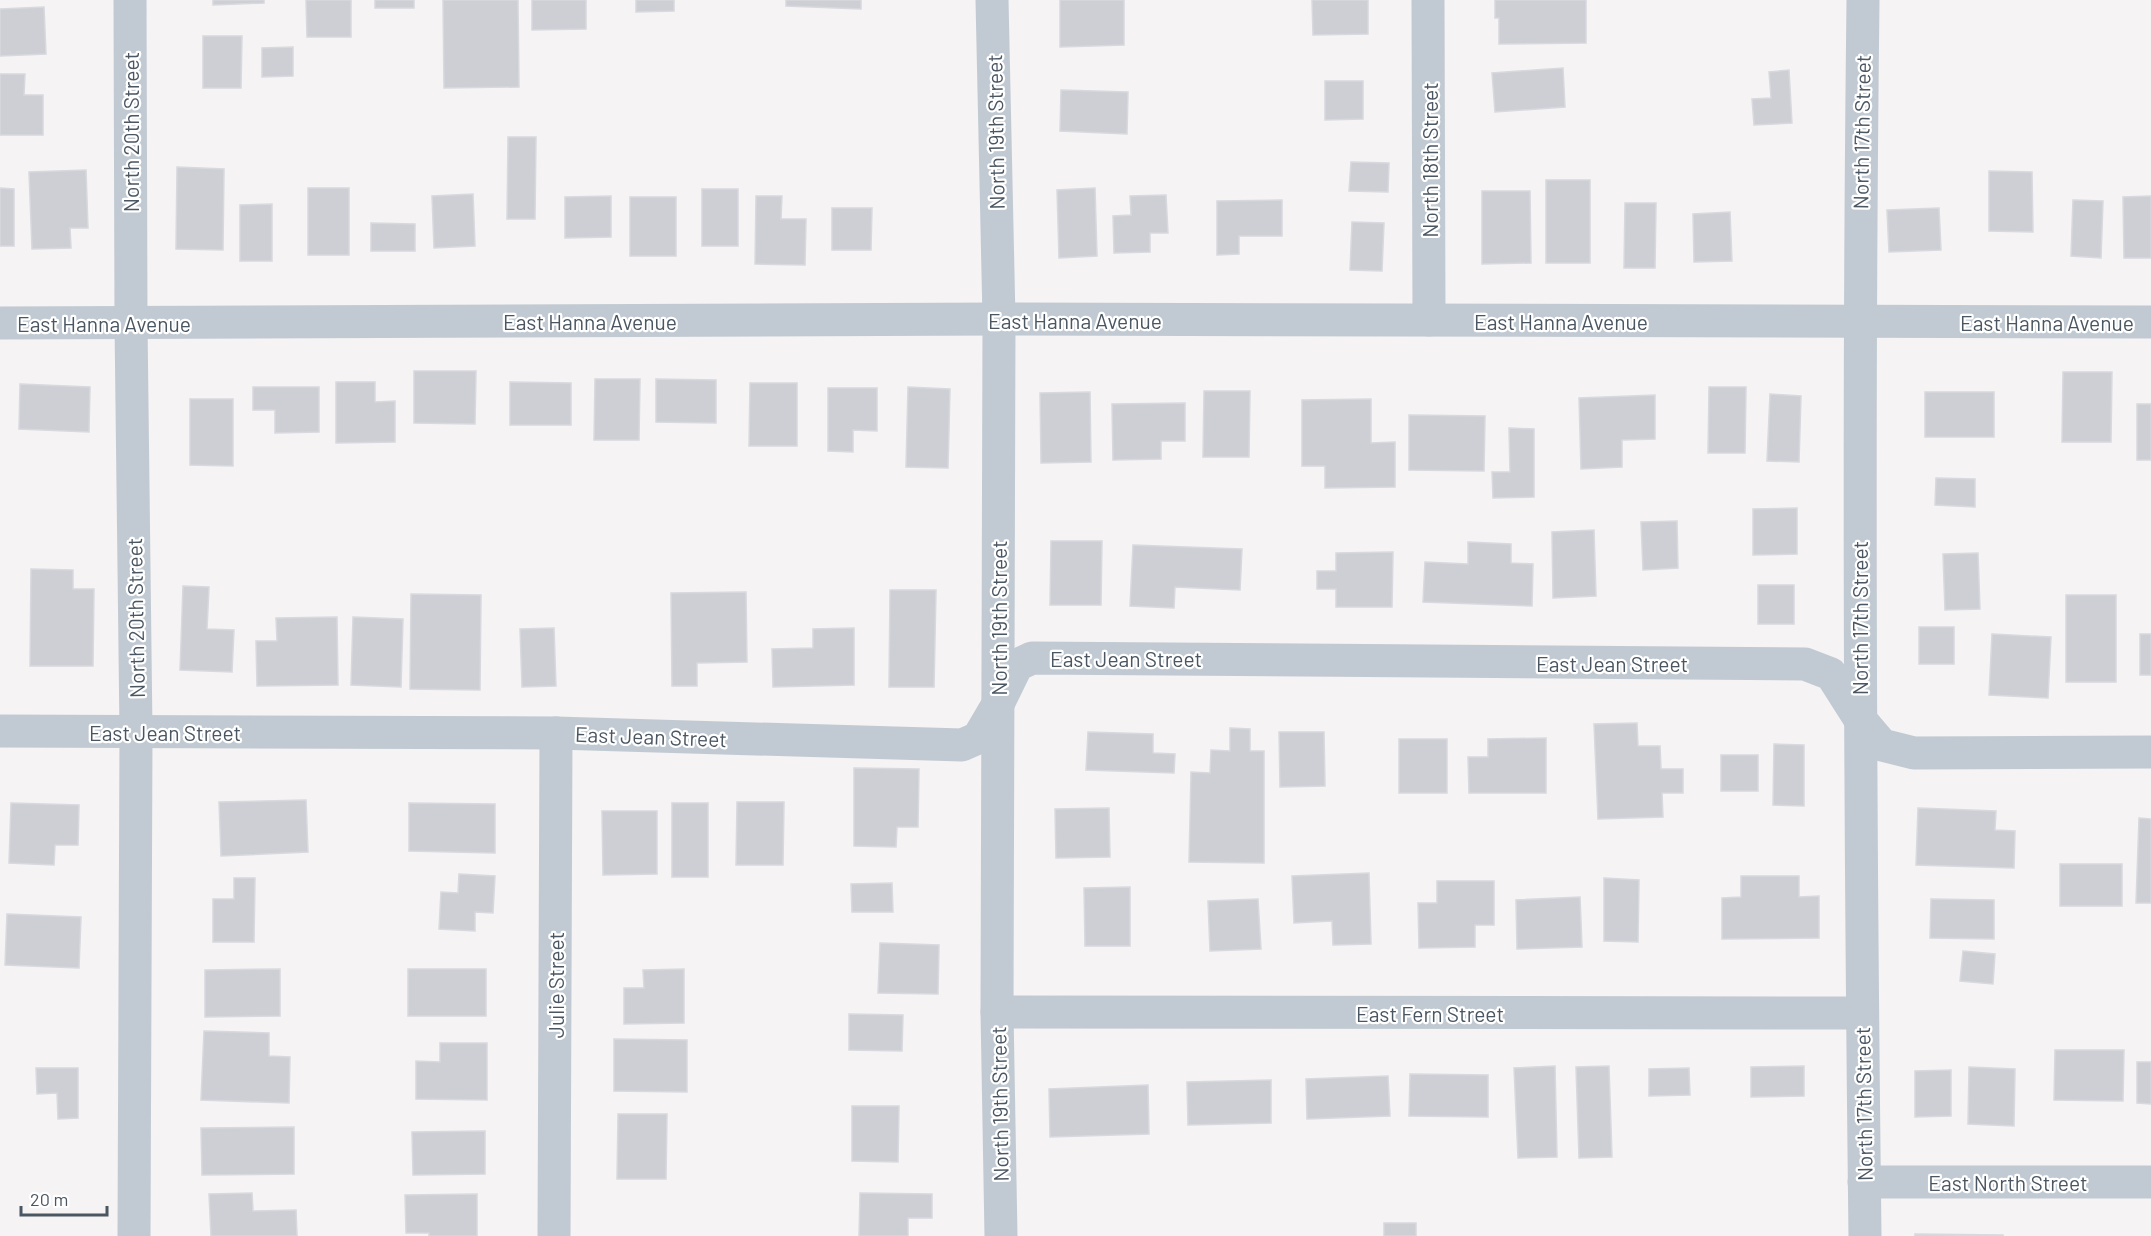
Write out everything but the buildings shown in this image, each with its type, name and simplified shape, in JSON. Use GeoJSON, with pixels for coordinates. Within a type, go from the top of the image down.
{"type":"FeatureCollection","features":[{"type":"Feature","properties":{"kind":"street","name":"North 20th Street"},"geometry":{"type":"LineString","coordinates":[[130,0],[136,732],[134,1236]]}},
{"type":"Feature","properties":{"kind":"street","name":"North 19th Street"},"geometry":{"type":"LineString","coordinates":[[992,0],[999,319],[997,1012],[1001,1236]]}},
{"type":"Feature","properties":{"kind":"street","name":"North 18th Street"},"geometry":{"type":"LineString","coordinates":[[1428,0],[1429,320]]}},
{"type":"Feature","properties":{"kind":"street","name":"North 17th Street"},"geometry":{"type":"LineString","coordinates":[[1863,0],[1859,322],[1859,718],[1865,1236]]}},
{"type":"Feature","properties":{"kind":"street","name":"East Hanna Avenue"},"geometry":{"type":"LineString","coordinates":[[0,323],[999,319],[2151,322]]}},
{"type":"Feature","properties":{"kind":"street","name":"East Jean Street"},"geometry":{"type":"LineString","coordinates":[[0,731],[556,733],[962,745],[978,738],[1017,665],[1032,658],[1805,664],[1831,674],[1859,718],[1882,745],[1914,753],[2151,752]]}},
{"type":"Feature","properties":{"kind":"street","name":"Julie Street"},"geometry":{"type":"LineString","coordinates":[[554,1236],[556,733]]}},
{"type":"Feature","properties":{"kind":"street","name":"East Fern Street"},"geometry":{"type":"LineString","coordinates":[[997,1012],[1862,1013]]}},
{"type":"Feature","properties":{"kind":"street","name":"East North Street"},"geometry":{"type":"LineString","coordinates":[[1864,1182],[2151,1182]]}}]}
